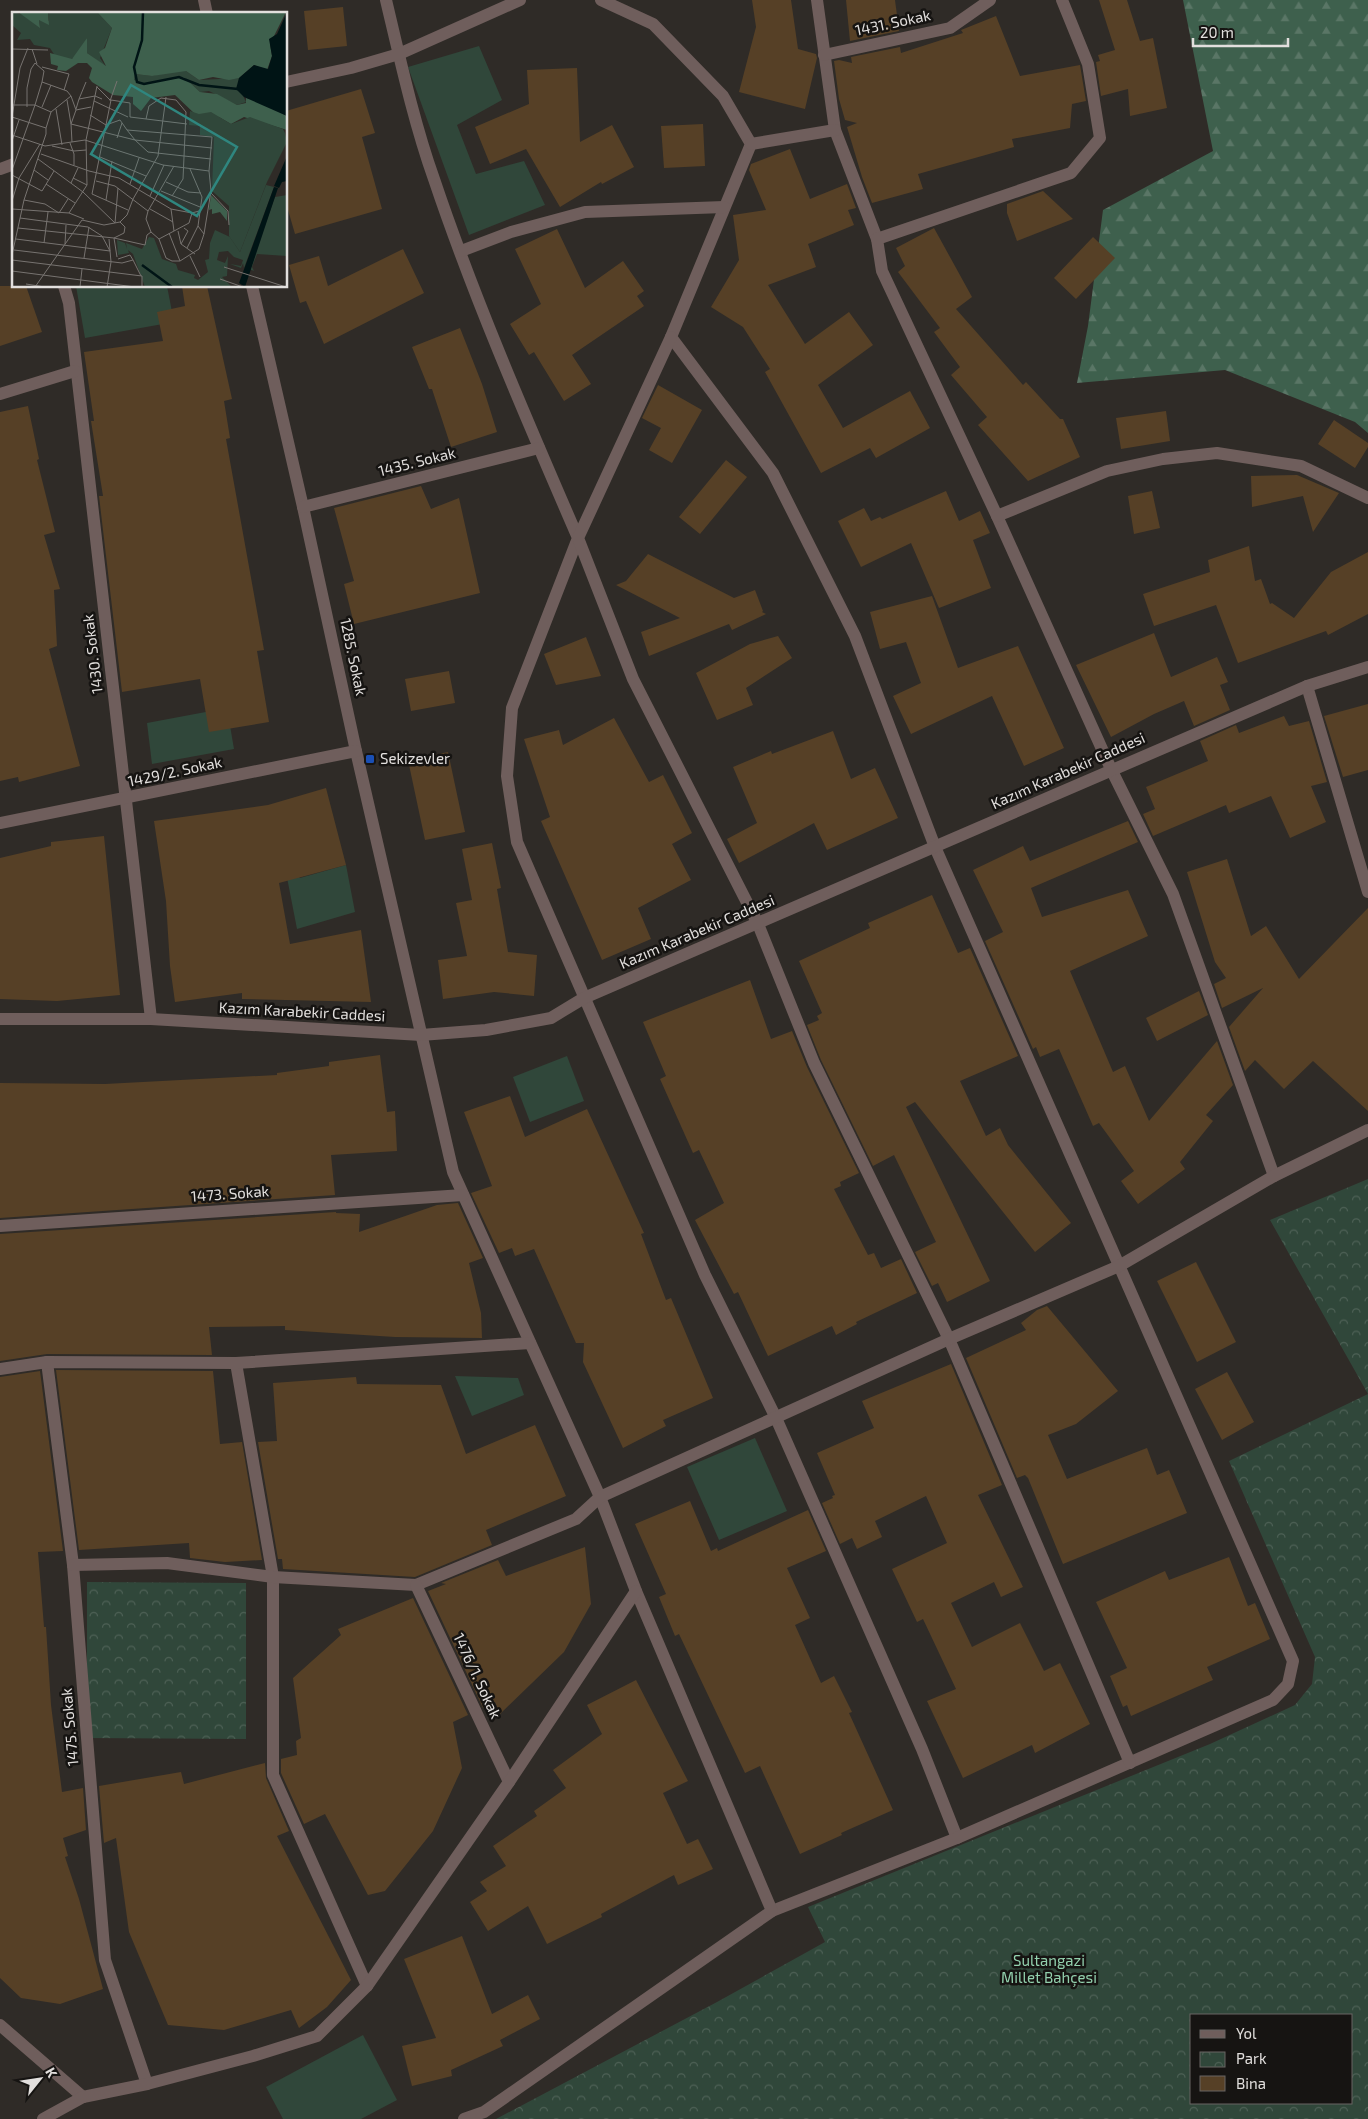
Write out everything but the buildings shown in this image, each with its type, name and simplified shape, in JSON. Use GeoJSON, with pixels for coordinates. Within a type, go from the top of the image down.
{"type":"FeatureCollection","features":[{"type":"Feature","properties":{"kind":"street"},"geometry":{"type":"LineString","coordinates":[[386,0],[433,178],[513,389],[578,538],[633,679],[758,924],[814,1063],[949,1339],[1130,1763]]}},
{"type":"Feature","properties":{"kind":"street"},"geometry":{"type":"LineString","coordinates":[[288,82],[351,68],[399,54],[520,0]]}},
{"type":"Feature","properties":{"kind":"street"},"geometry":{"type":"LineString","coordinates":[[601,0],[654,24],[723,96],[751,144]]}},
{"type":"Feature","properties":{"kind":"street"},"geometry":{"type":"LineString","coordinates":[[817,0],[835,130],[878,239],[882,271],[997,516],[1111,769],[1172,894],[1274,1176]]}},
{"type":"Feature","properties":{"kind":"street","name":"1431. Sokak"},"geometry":{"type":"LineString","coordinates":[[824,55],[950,28],[990,0]]}},
{"type":"Feature","properties":{"kind":"street"},"geometry":{"type":"LineString","coordinates":[[878,239],[1071,173],[1100,138],[1088,64],[1062,0]]}},
{"type":"Feature","properties":{"kind":"street"},"geometry":{"type":"LineString","coordinates":[[751,144],[835,130]]}},
{"type":"Feature","properties":{"kind":"street"},"geometry":{"type":"LineString","coordinates":[[751,144],[671,337],[578,538],[512,708],[507,776],[517,842],[706,1275],[776,1418],[922,1749],[957,1838]]}},
{"type":"Feature","properties":{"kind":"street"},"geometry":{"type":"LineString","coordinates":[[0,169],[12,165]]}},
{"type":"Feature","properties":{"kind":"street"},"geometry":{"type":"LineString","coordinates":[[461,252],[511,232],[585,212],[724,207]]}},
{"type":"Feature","properties":{"kind":"street","name":"1430. Sokak"},"geometry":{"type":"LineString","coordinates":[[65,288],[69,303],[75,371],[150,1019]]}},
{"type":"Feature","properties":{"kind":"street","name":"1285. Sokak"},"geometry":{"type":"LineString","coordinates":[[252,288],[452,1172],[600,1497],[636,1591],[772,1911]]}},
{"type":"Feature","properties":{"kind":"street"},"geometry":{"type":"LineString","coordinates":[[464,2119],[484,2112],[772,1911],[957,1838],[1272,1700],[1288,1684],[1293,1662],[936,847],[855,636],[773,473],[671,337]]}},
{"type":"Feature","properties":{"kind":"street"},"geometry":{"type":"LineString","coordinates":[[0,394],[75,371]]}},
{"type":"Feature","properties":{"kind":"street","name":"1435. Sokak"},"geometry":{"type":"LineString","coordinates":[[303,507],[539,448]]}},
{"type":"Feature","properties":{"kind":"street"},"geometry":{"type":"LineString","coordinates":[[997,516],[1107,471],[1163,459],[1217,453],[1301,466],[1368,498]]}},
{"type":"Feature","properties":{"kind":"street","name":"Kazım Karabekir Caddesi"},"geometry":{"type":"LineString","coordinates":[[0,1019],[150,1019],[422,1035],[486,1030],[551,1018],[584,998],[936,847],[1111,769],[1307,686],[1368,667]]}},
{"type":"Feature","properties":{"kind":"street"},"geometry":{"type":"LineString","coordinates":[[1307,686],[1368,892]]}},
{"type":"Feature","properties":{"kind":"street","name":"1429/2. Sokak"},"geometry":{"type":"LineString","coordinates":[[0,823],[356,751]]}},
{"type":"Feature","properties":{"kind":"street"},"geometry":{"type":"LineString","coordinates":[[73,1565],[167,1563],[273,1577],[416,1585],[576,1519],[600,1497],[949,1339],[1119,1266],[1274,1176],[1368,1130]]}},
{"type":"Feature","properties":{"kind":"street","name":"1473. Sokak"},"geometry":{"type":"LineString","coordinates":[[0,1226],[463,1195]]}},
{"type":"Feature","properties":{"kind":"street"},"geometry":{"type":"LineString","coordinates":[[0,1370],[47,1362],[236,1363],[530,1343]]}},
{"type":"Feature","properties":{"kind":"street","name":"1475. Sokak"},"geometry":{"type":"LineString","coordinates":[[47,1362],[73,1565],[105,1960],[147,2084]]}},
{"type":"Feature","properties":{"kind":"street"},"geometry":{"type":"LineString","coordinates":[[236,1363],[273,1577],[273,1775],[367,1986]]}},
{"type":"Feature","properties":{"kind":"street","name":"1476/1. Sokak"},"geometry":{"type":"LineString","coordinates":[[416,1585],[509,1782]]}},
{"type":"Feature","properties":{"kind":"street"},"geometry":{"type":"LineString","coordinates":[[43,2119],[83,2097],[147,2084],[253,2056],[316,2036],[367,1986],[509,1782],[636,1591]]}},
{"type":"Feature","properties":{"kind":"street"},"geometry":{"type":"LineString","coordinates":[[0,2026],[83,2097]]}},
{"type":"Feature","properties":{"kind":"green space"},"geometry":{"type":"Polygon","coordinates":[[[1183,0],[1368,0],[1368,433],[1355,422],[1225,370],[1077,383],[1088,326],[1103,210],[1213,151],[1183,0]]]}},
{"type":"Feature","properties":{"kind":"green space"},"geometry":{"type":"Polygon","coordinates":[[[479,46],[502,100],[457,125],[476,174],[524,161],[545,205],[469,235],[408,67],[479,46]]]}},
{"type":"Feature","properties":{"kind":"green space"},"geometry":{"type":"Polygon","coordinates":[[[76,288],[167,288],[174,322],[85,338],[76,288]]]}},
{"type":"Feature","properties":{"kind":"green space"},"geometry":{"type":"Polygon","coordinates":[[[227,708],[234,749],[152,764],[147,723],[227,708]]]}},
{"type":"Feature","properties":{"kind":"green space"},"geometry":{"type":"Polygon","coordinates":[[[284,862],[300,878],[346,865],[355,912],[297,929],[284,862]]]}},
{"type":"Feature","properties":{"kind":"green space"},"geometry":{"type":"Polygon","coordinates":[[[567,1056],[584,1101],[530,1122],[513,1077],[567,1056]]]}},
{"type":"Feature","properties":{"kind":"green space"},"geometry":{"type":"Polygon","coordinates":[[[1368,1179],[1368,1394],[1270,1220],[1368,1179]]]}},
{"type":"Feature","properties":{"kind":"green space"},"geometry":{"type":"Polygon","coordinates":[[[455,1376],[518,1378],[524,1395],[472,1416],[455,1376]]]}},
{"type":"Feature","properties":{"kind":"green space","name":"Sultangazi Millet Bahçesi"},"geometry":{"type":"Polygon","coordinates":[[[1368,1394],[1368,2119],[496,2119],[717,2002],[825,1942],[808,1907],[1210,1744],[1295,1705],[1312,1684],[1315,1657],[1229,1461],[1368,1394]]]}},
{"type":"Feature","properties":{"kind":"green space"},"geometry":{"type":"Polygon","coordinates":[[[755,1438],[787,1511],[719,1540],[687,1467],[755,1438]]]}},
{"type":"Feature","properties":{"kind":"green space"},"geometry":{"type":"Polygon","coordinates":[[[87,1582],[246,1583],[246,1739],[87,1738],[87,1582]]]}},
{"type":"Feature","properties":{"kind":"green space"},"geometry":{"type":"Polygon","coordinates":[[[363,2035],[397,2100],[361,2119],[283,2119],[266,2087],[363,2035]]]}},
{"type":"Feature","properties":{"kind":"place","name":"Sekizevler"},"geometry":{"type":"Point","coordinates":[370,759]}}]}
